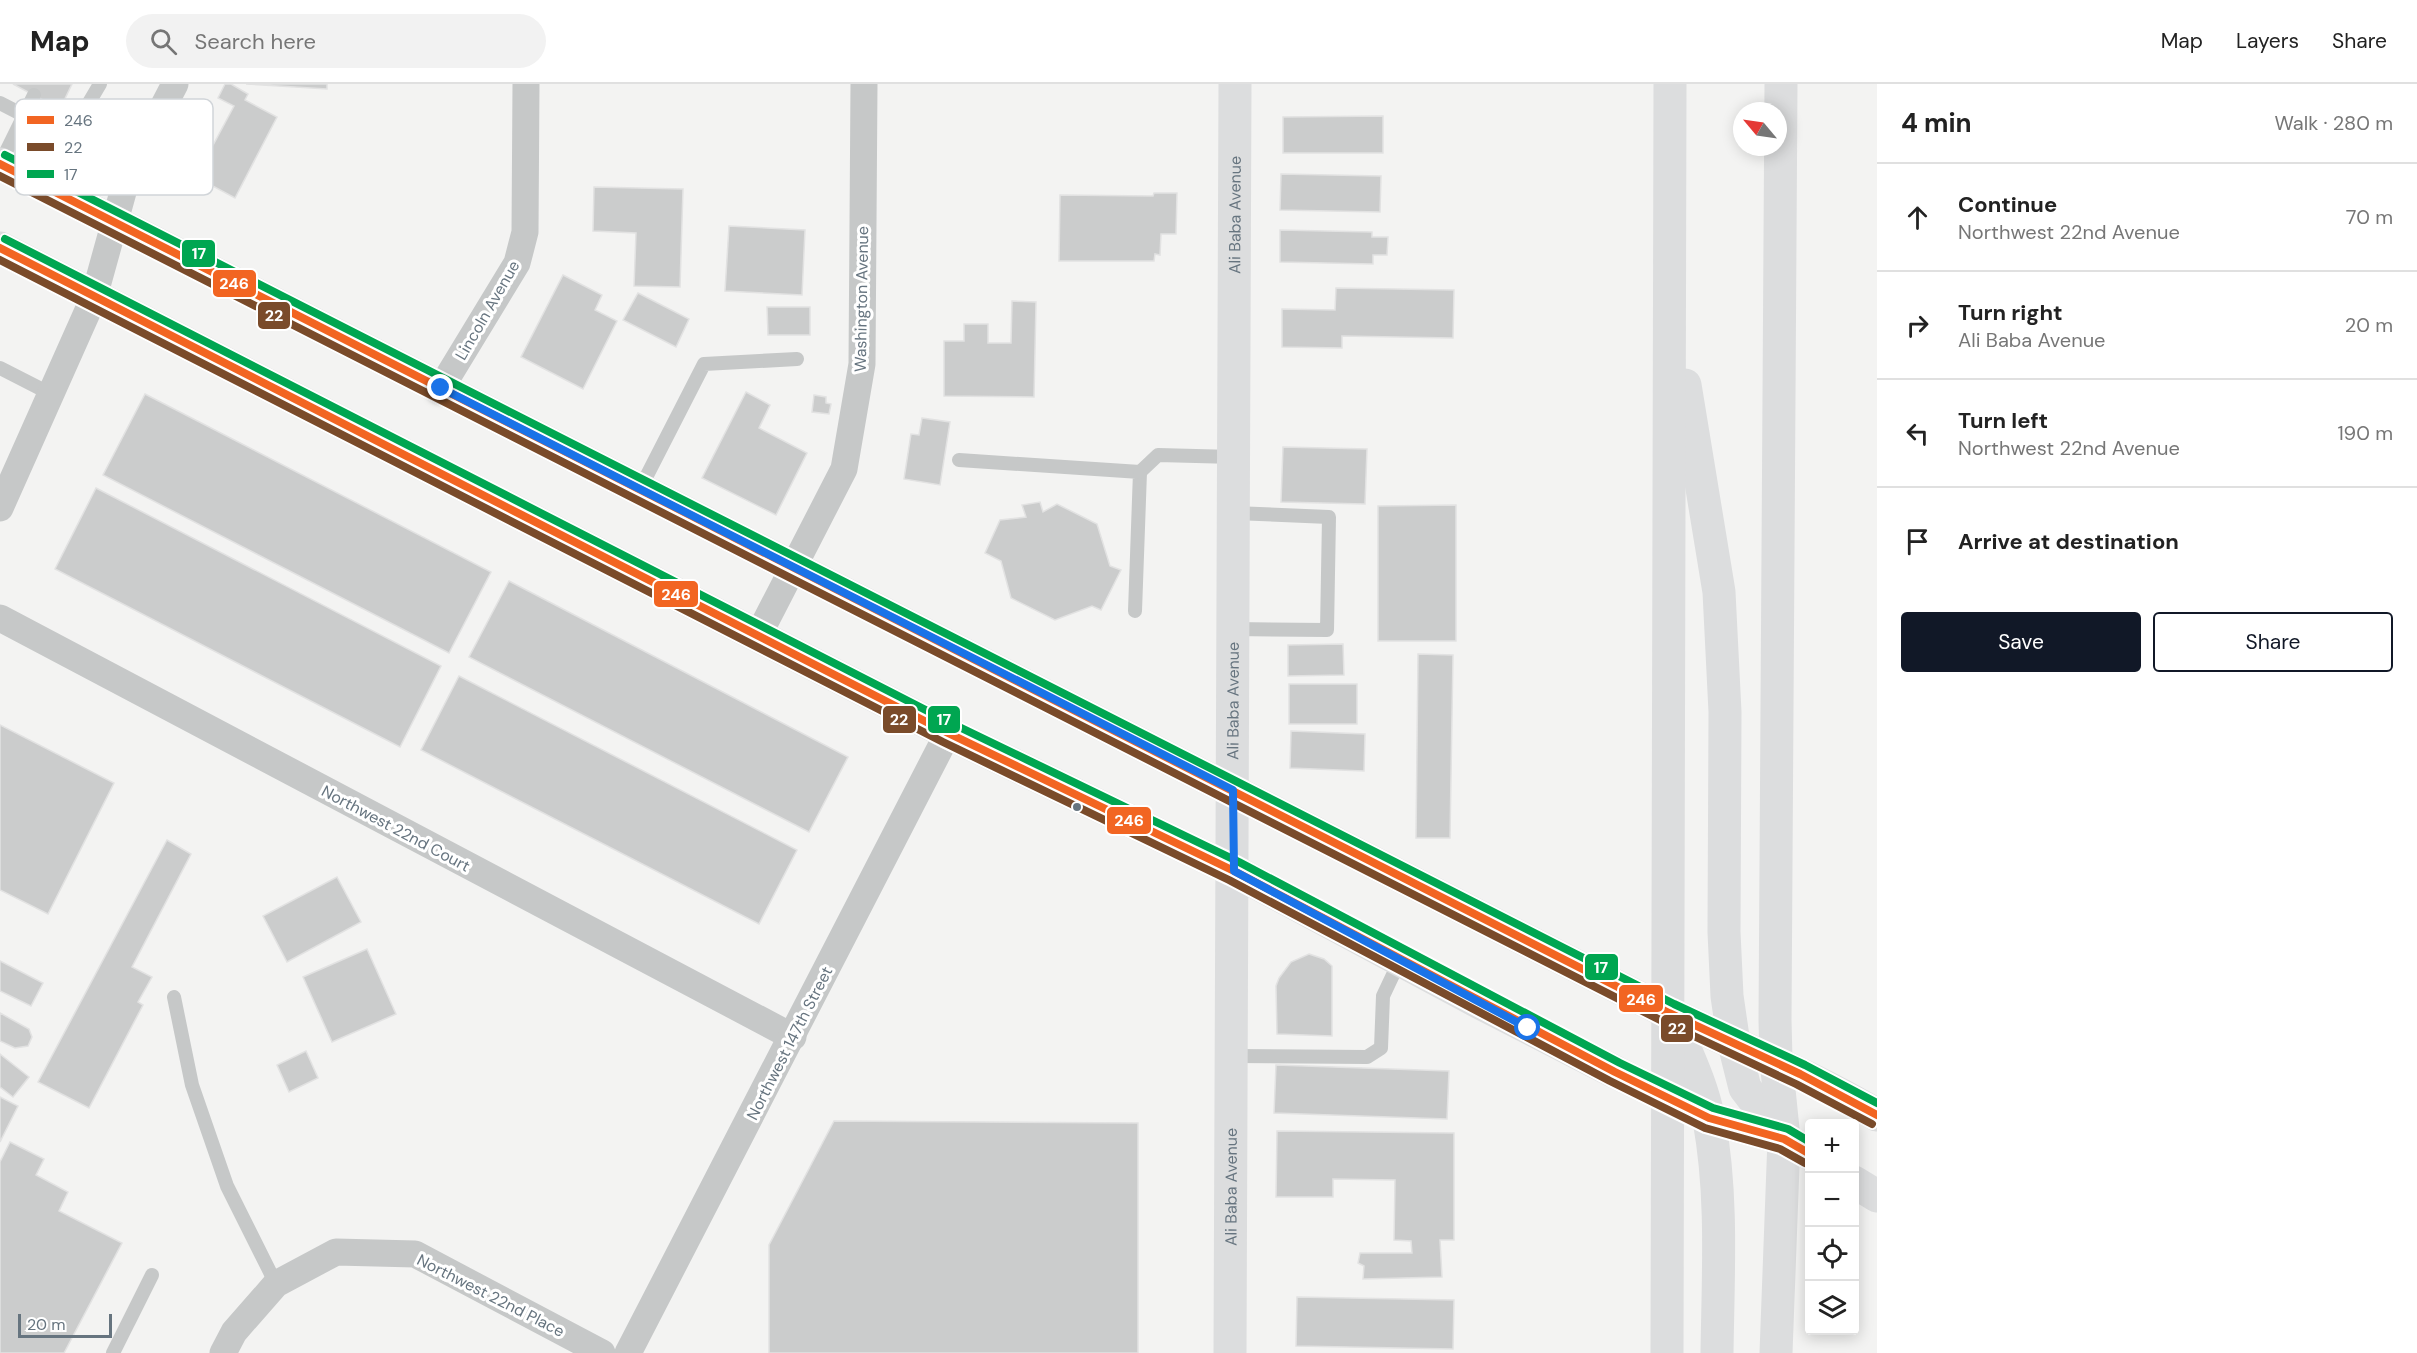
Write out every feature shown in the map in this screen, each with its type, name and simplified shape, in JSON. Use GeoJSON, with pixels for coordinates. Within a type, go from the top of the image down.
{"type":"FeatureCollection","features":[{"type":"Feature","properties":{"kind":"main road","name":"Ali Baba Avenue"},"geometry":{"type":"LineString","coordinates":[[1230,1353],[1234,871],[1235,84]]}},
{"type":"Feature","properties":{"kind":"main road"},"geometry":{"type":"LineString","coordinates":[[1667,1353],[1670,84]]}},
{"type":"Feature","properties":{"kind":"main road"},"geometry":{"type":"LineString","coordinates":[[1776,1353],[1797,1147],[1776,1060],[1781,84]]}},
{"type":"Feature","properties":{"kind":"main road"},"geometry":{"type":"LineString","coordinates":[[0,164],[15,172]]}},
{"type":"Feature","properties":{"kind":"main road"},"geometry":{"type":"LineString","coordinates":[[61,195],[1669,1013],[1734,1044],[1776,1060],[1877,1115]]}},
{"type":"Feature","properties":{"kind":"main road"},"geometry":{"type":"LineString","coordinates":[[0,248],[948,733],[1234,871],[1400,960],[1669,1098],[1709,1118],[1797,1147]]}},
{"type":"Feature","properties":{"kind":"main road"},"geometry":{"type":"LineString","coordinates":[[1670,290],[1719,591],[1725,712],[1724,932],[1727,996],[1734,1044],[1745,1088],[1797,1147]]}},
{"type":"Feature","properties":{"kind":"main road"},"geometry":{"type":"LineString","coordinates":[[1669,1013],[1695,1072],[1709,1118],[1717,1208],[1718,1353]]}},
{"type":"Feature","properties":{"kind":"main road"},"geometry":{"type":"LineString","coordinates":[[1859,1185],[1877,1196]]}},
{"type":"Feature","properties":{"kind":"street","name":"Lincoln Avenue"},"geometry":{"type":"LineString","coordinates":[[441,388],[517,263],[525,232],[526,84]]}},
{"type":"Feature","properties":{"kind":"street","name":"Washington Avenue"},"geometry":{"type":"LineString","coordinates":[[758,636],[844,469],[862,364],[864,84]]}},
{"type":"Feature","properties":{"kind":"street"},"geometry":{"type":"LineString","coordinates":[[0,508],[94,297],[122,195]]}},
{"type":"Feature","properties":{"kind":"street","name":"Northwest 22nd Court"},"geometry":{"type":"LineString","coordinates":[[0,618],[793,1037]]}},
{"type":"Feature","properties":{"kind":"street","name":"Northwest 147th Street"},"geometry":{"type":"LineString","coordinates":[[628,1353],[948,733]]}},
{"type":"Feature","properties":{"kind":"street","name":"Northwest 22nd Place"},"geometry":{"type":"LineString","coordinates":[[276,1284],[336,1252],[415,1254],[602,1353]]}},
{"type":"Feature","properties":{"kind":"street"},"geometry":{"type":"LineString","coordinates":[[223,1353],[234,1332],[276,1284]]}},
{"type":"Feature","properties":{"kind":"lane"},"geometry":{"type":"LineString","coordinates":[[91,99],[100,84]]}},
{"type":"Feature","properties":{"kind":"lane"},"geometry":{"type":"LineString","coordinates":[[32,99],[34,95]]}},
{"type":"Feature","properties":{"kind":"lane"},"geometry":{"type":"LineString","coordinates":[[0,103],[15,111]]}},
{"type":"Feature","properties":{"kind":"lane"},"geometry":{"type":"LineString","coordinates":[[0,164],[15,134]]}},
{"type":"Feature","properties":{"kind":"lane"},"geometry":{"type":"LineString","coordinates":[[640,489],[704,364],[797,359]]}},
{"type":"Feature","properties":{"kind":"lane"},"geometry":{"type":"LineString","coordinates":[[0,368],[51,394]]}},
{"type":"Feature","properties":{"kind":"lane"},"geometry":{"type":"LineString","coordinates":[[1135,611],[1140,472],[1158,455],[1234,457]]}},
{"type":"Feature","properties":{"kind":"lane"},"geometry":{"type":"LineString","coordinates":[[959,460],[1140,472]]}},
{"type":"Feature","properties":{"kind":"lane"},"geometry":{"type":"LineString","coordinates":[[1234,513],[1329,517],[1327,630],[1234,628]]}},
{"type":"Feature","properties":{"kind":"lane"},"geometry":{"type":"LineString","coordinates":[[1233,1056],[1367,1057],[1381,1048],[1383,996],[1400,960]]}},
{"type":"Feature","properties":{"kind":"lane"},"geometry":{"type":"LineString","coordinates":[[174,997],[192,1085],[227,1185],[276,1284]]}},
{"type":"Feature","properties":{"kind":"lane"},"geometry":{"type":"LineString","coordinates":[[113,1353],[152,1275]]}},
{"type":"Feature","properties":{"kind":"building"},"geometry":{"type":"Polygon","coordinates":[[[13,84],[72,84],[65,99],[41,99],[13,84]]]}},
{"type":"Feature","properties":{"kind":"building"},"geometry":{"type":"Polygon","coordinates":[[[225,84],[231,84],[248,94],[245,100],[277,117],[235,198],[213,186],[213,145],[234,106],[218,98],[225,84]]]}},
{"type":"Feature","properties":{"kind":"building"},"geometry":{"type":"Polygon","coordinates":[[[246,84],[327,84],[327,89],[246,84]]]}},
{"type":"Feature","properties":{"kind":"building"},"geometry":{"type":"Polygon","coordinates":[[[1383,116],[1383,153],[1283,153],[1283,117],[1383,116]]]}},
{"type":"Feature","properties":{"kind":"building"},"geometry":{"type":"Polygon","coordinates":[[[1281,174],[1381,176],[1380,212],[1280,210],[1281,174]]]}},
{"type":"Feature","properties":{"kind":"building"},"geometry":{"type":"Polygon","coordinates":[[[594,187],[683,189],[680,287],[634,286],[636,233],[593,231],[594,187]]]}},
{"type":"Feature","properties":{"kind":"building"},"geometry":{"type":"Polygon","coordinates":[[[1154,193],[1177,193],[1176,234],[1161,234],[1160,255],[1155,254],[1154,261],[1059,261],[1060,195],[1153,196],[1154,193]]]}},
{"type":"Feature","properties":{"kind":"building"},"geometry":{"type":"Polygon","coordinates":[[[729,226],[805,230],[802,295],[725,291],[729,226]]]}},
{"type":"Feature","properties":{"kind":"building"},"geometry":{"type":"Polygon","coordinates":[[[1280,230],[1372,232],[1372,237],[1388,237],[1387,255],[1373,255],[1373,264],[1280,262],[1280,230]]]}},
{"type":"Feature","properties":{"kind":"building"},"geometry":{"type":"Polygon","coordinates":[[[563,275],[602,295],[595,310],[617,321],[583,389],[521,357],[563,275]]]}},
{"type":"Feature","properties":{"kind":"building"},"geometry":{"type":"Polygon","coordinates":[[[1336,288],[1454,290],[1453,338],[1342,336],[1342,348],[1282,347],[1282,309],[1335,310],[1336,288]]]}},
{"type":"Feature","properties":{"kind":"building"},"geometry":{"type":"Polygon","coordinates":[[[638,293],[689,319],[676,347],[623,320],[638,293]]]}},
{"type":"Feature","properties":{"kind":"building"},"geometry":{"type":"Polygon","coordinates":[[[1012,301],[1036,302],[1034,397],[944,396],[944,341],[964,341],[964,324],[988,324],[988,343],[1011,343],[1012,301]]]}},
{"type":"Feature","properties":{"kind":"building"},"geometry":{"type":"Polygon","coordinates":[[[767,307],[810,307],[810,335],[768,335],[767,307]]]}},
{"type":"Feature","properties":{"kind":"building"},"geometry":{"type":"Polygon","coordinates":[[[746,392],[770,405],[759,428],[807,453],[776,515],[702,478],[746,392]]]}},
{"type":"Feature","properties":{"kind":"building"},"geometry":{"type":"Polygon","coordinates":[[[145,394],[491,572],[449,653],[103,475],[145,394]]]}},
{"type":"Feature","properties":{"kind":"building"},"geometry":{"type":"Polygon","coordinates":[[[814,395],[826,397],[826,403],[831,404],[829,414],[812,412],[814,395]]]}},
{"type":"Feature","properties":{"kind":"building"},"geometry":{"type":"Polygon","coordinates":[[[922,418],[950,422],[940,485],[904,479],[911,434],[919,435],[922,418]]]}},
{"type":"Feature","properties":{"kind":"building"},"geometry":{"type":"Polygon","coordinates":[[[1283,447],[1367,449],[1365,504],[1281,502],[1283,447]]]}},
{"type":"Feature","properties":{"kind":"building"},"geometry":{"type":"Polygon","coordinates":[[[96,488],[441,666],[400,747],[55,569],[96,488]]]}},
{"type":"Feature","properties":{"kind":"building"},"geometry":{"type":"Polygon","coordinates":[[[1040,502],[1043,512],[1057,504],[1097,524],[1110,566],[1121,570],[1101,610],[1092,606],[1055,620],[1011,598],[1001,561],[985,553],[1000,520],[1026,517],[1022,505],[1040,502]]]}},
{"type":"Feature","properties":{"kind":"building"},"geometry":{"type":"Polygon","coordinates":[[[1456,505],[1456,641],[1378,641],[1378,506],[1456,505]]]}},
{"type":"Feature","properties":{"kind":"building"},"geometry":{"type":"Polygon","coordinates":[[[509,581],[848,757],[809,832],[469,657],[509,581]]]}},
{"type":"Feature","properties":{"kind":"building"},"geometry":{"type":"Polygon","coordinates":[[[1343,644],[1344,675],[1288,676],[1288,645],[1343,644]]]}},
{"type":"Feature","properties":{"kind":"building"},"geometry":{"type":"Polygon","coordinates":[[[1418,654],[1453,655],[1450,838],[1416,838],[1418,654]]]}},
{"type":"Feature","properties":{"kind":"building"},"geometry":{"type":"Polygon","coordinates":[[[459,676],[797,850],[759,924],[421,750],[459,676]]]}},
{"type":"Feature","properties":{"kind":"building"},"geometry":{"type":"Polygon","coordinates":[[[1289,684],[1357,684],[1357,724],[1289,724],[1289,684]]]}},
{"type":"Feature","properties":{"kind":"building"},"geometry":{"type":"Polygon","coordinates":[[[0,725],[114,783],[48,914],[0,890],[0,725]]]}},
{"type":"Feature","properties":{"kind":"building"},"geometry":{"type":"Polygon","coordinates":[[[1291,731],[1365,734],[1364,771],[1290,768],[1291,731]]]}},
{"type":"Feature","properties":{"kind":"building"},"geometry":{"type":"Polygon","coordinates":[[[167,840],[191,854],[132,967],[152,977],[138,1002],[143,1005],[89,1108],[38,1082],[167,840]]]}},
{"type":"Feature","properties":{"kind":"building"},"geometry":{"type":"Polygon","coordinates":[[[337,877],[361,922],[287,962],[263,916],[337,877]]]}},
{"type":"Feature","properties":{"kind":"building"},"geometry":{"type":"Polygon","coordinates":[[[367,949],[396,1014],[332,1042],[303,977],[367,949]]]}},
{"type":"Feature","properties":{"kind":"building"},"geometry":{"type":"Polygon","coordinates":[[[1309,954],[1324,959],[1332,966],[1332,1036],[1277,1034],[1276,986],[1279,978],[1291,962],[1309,954]]]}},
{"type":"Feature","properties":{"kind":"building"},"geometry":{"type":"Polygon","coordinates":[[[0,961],[43,983],[31,1006],[0,991],[0,961]]]}},
{"type":"Feature","properties":{"kind":"building"},"geometry":{"type":"Polygon","coordinates":[[[0,1013],[29,1029],[32,1037],[28,1046],[15,1048],[0,1041],[0,1013]]]}},
{"type":"Feature","properties":{"kind":"building"},"geometry":{"type":"Polygon","coordinates":[[[306,1051],[318,1078],[289,1092],[277,1065],[306,1051]]]}},
{"type":"Feature","properties":{"kind":"building"},"geometry":{"type":"Polygon","coordinates":[[[0,1054],[29,1077],[13,1097],[0,1087],[0,1054]]]}},
{"type":"Feature","properties":{"kind":"building"},"geometry":{"type":"Polygon","coordinates":[[[1276,1065],[1449,1071],[1447,1119],[1274,1113],[1276,1065]]]}},
{"type":"Feature","properties":{"kind":"building"},"geometry":{"type":"Polygon","coordinates":[[[0,1097],[18,1106],[0,1142],[0,1097]]]}},
{"type":"Feature","properties":{"kind":"building"},"geometry":{"type":"Polygon","coordinates":[[[834,1121],[1138,1123],[1138,1353],[769,1353],[769,1245],[834,1121]]]}},
{"type":"Feature","properties":{"kind":"building"},"geometry":{"type":"Polygon","coordinates":[[[1277,1131],[1454,1133],[1454,1240],[1440,1240],[1442,1277],[1363,1279],[1364,1266],[1358,1263],[1360,1253],[1412,1253],[1411,1241],[1394,1240],[1395,1180],[1333,1179],[1333,1197],[1276,1197],[1277,1131]]]}},
{"type":"Feature","properties":{"kind":"building"},"geometry":{"type":"Polygon","coordinates":[[[10,1142],[44,1159],[36,1175],[68,1192],[59,1211],[122,1243],[64,1353],[0,1353],[0,1162],[10,1142]]]}},
{"type":"Feature","properties":{"kind":"building"},"geometry":{"type":"Polygon","coordinates":[[[1297,1297],[1454,1300],[1453,1349],[1296,1346],[1297,1297]]]}},
{"type":"Feature","properties":{"kind":"transit line","name":"17"},"geometry":{"type":"LineString","coordinates":[[5,155],[15,160]]}},
{"type":"Feature","properties":{"kind":"transit line","name":"246"},"geometry":{"type":"LineString","coordinates":[[0,164],[15,172]]}},
{"type":"Feature","properties":{"kind":"transit line","name":"22"},"geometry":{"type":"LineString","coordinates":[[0,176],[15,184]]}},
{"type":"Feature","properties":{"kind":"transit line","name":"22"},"geometry":{"type":"LineString","coordinates":[[37,195],[1664,1022],[1796,1084],[1872,1124]]}},
{"type":"Feature","properties":{"kind":"transit line","name":"246"},"geometry":{"type":"LineString","coordinates":[[61,195],[1669,1013],[1800,1074],[1877,1115]]}},
{"type":"Feature","properties":{"kind":"transit line","name":"17"},"geometry":{"type":"LineString","coordinates":[[84,195],[1674,1004],[1805,1065],[1877,1103]]}},
{"type":"Feature","properties":{"kind":"transit line","name":"17"},"geometry":{"type":"LineString","coordinates":[[5,239],[953,724],[1239,862],[1620,1063],[1713,1108],[1788,1129],[1805,1139]]}},
{"type":"Feature","properties":{"kind":"transit line","name":"246"},"geometry":{"type":"LineString","coordinates":[[0,248],[948,733],[1234,871],[1615,1072],[1709,1118],[1784,1139],[1805,1151]]}},
{"type":"Feature","properties":{"kind":"transit line","name":"22"},"geometry":{"type":"LineString","coordinates":[[0,260],[943,742],[1229,880],[1610,1081],[1705,1128],[1780,1149],[1805,1163]]}},
{"type":"Feature","properties":{"kind":"route"},"geometry":{"type":"LineString","coordinates":[[441,388],[1233,790],[1234,871],[1528,1028]]}}]}
